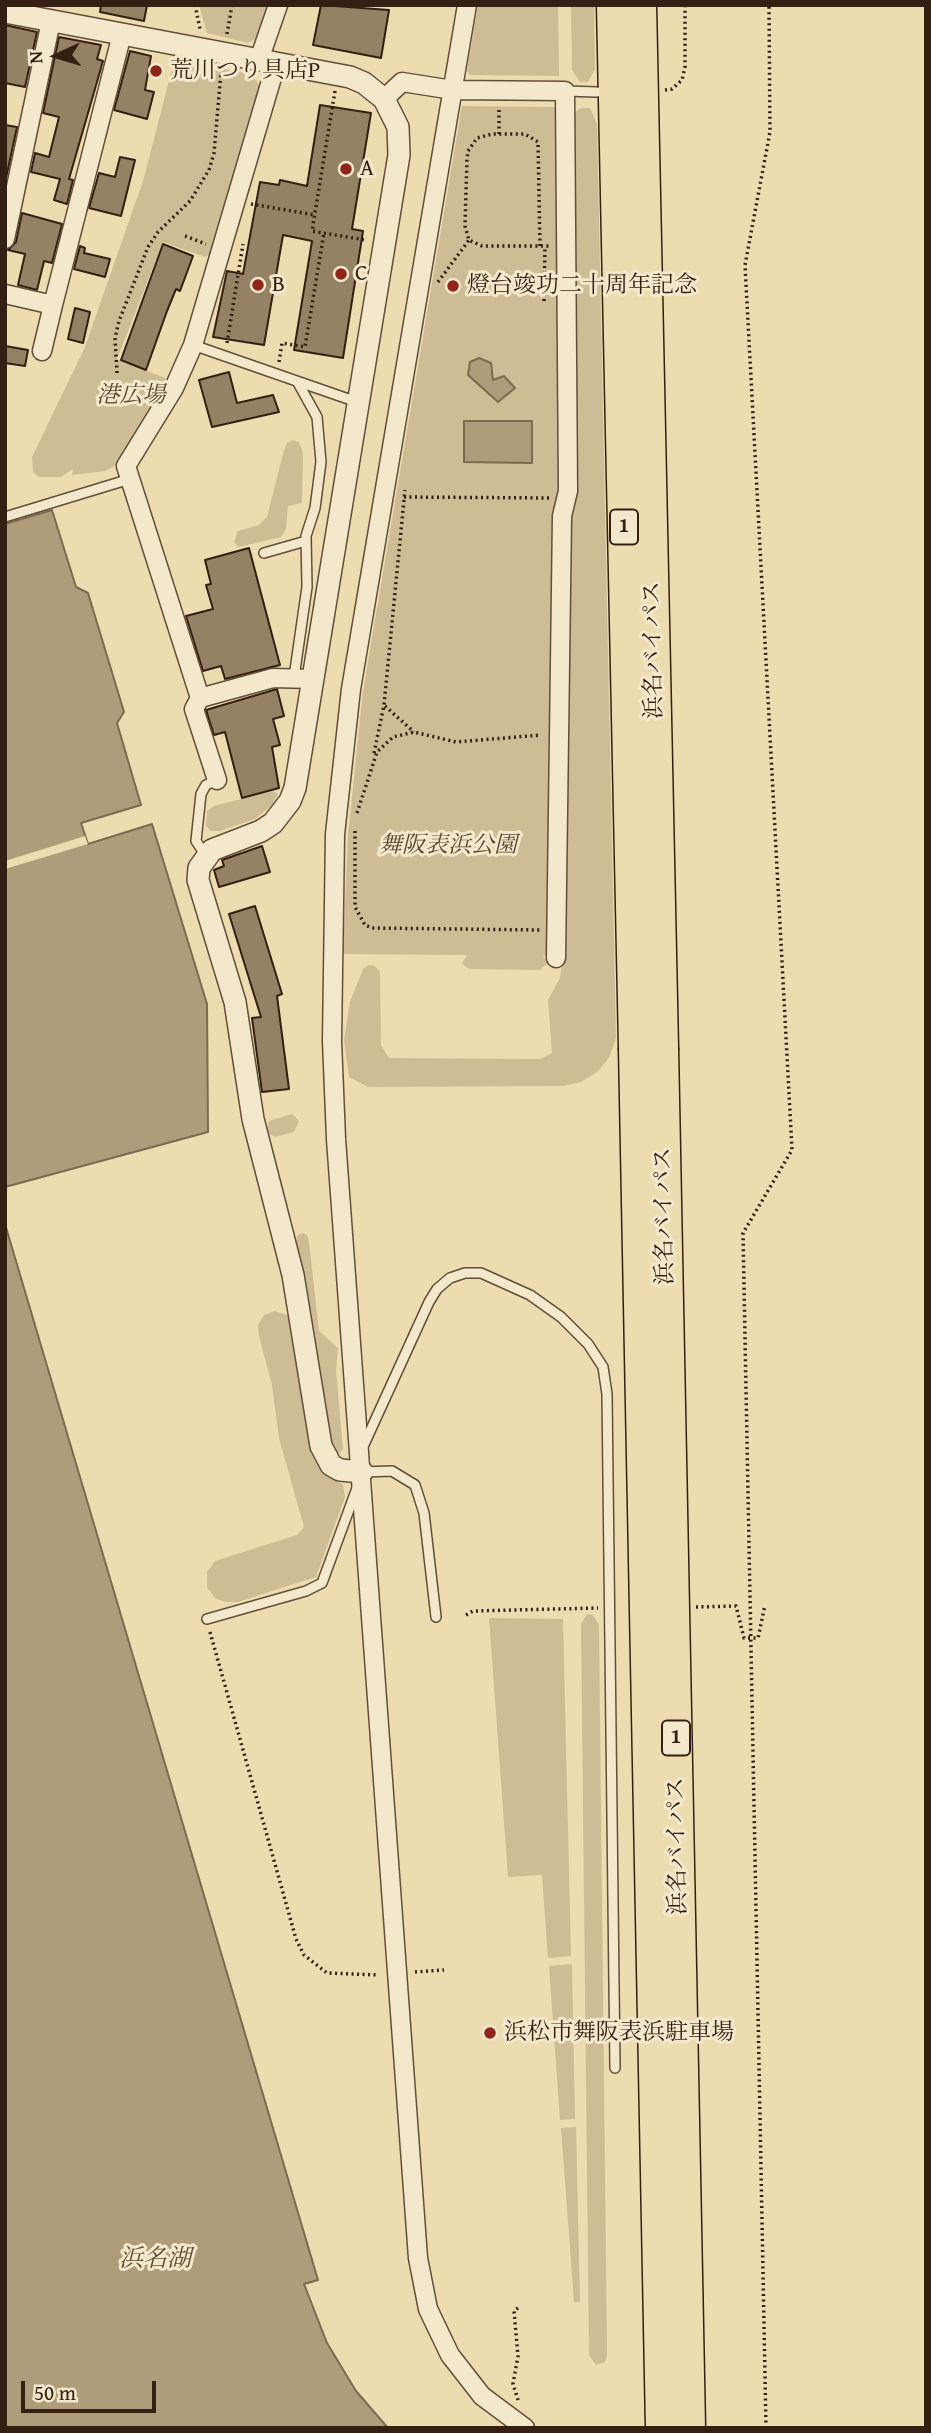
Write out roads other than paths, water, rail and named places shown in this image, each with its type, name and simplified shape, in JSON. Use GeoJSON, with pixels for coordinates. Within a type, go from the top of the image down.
{"type":"FeatureCollection","features":[{"type":"Feature","properties":{"kind":"highway","name":"浜名バイパス"},"geometry":{"type":"LineString","coordinates":[[613,5],[648,1048],[689,2428]]}},
{"type":"Feature","properties":{"kind":"highway","name":"浜名バイパス"},"geometry":{"type":"LineString","coordinates":[[640,5],[662,2428]]}},
{"type":"Feature","properties":{"kind":"street"},"geometry":{"type":"LineString","coordinates":[[200,698],[126,466],[169,398],[193,345],[236,200],[278,5]]}},
{"type":"Feature","properties":{"kind":"street"},"geometry":{"type":"LineString","coordinates":[[467,5],[351,689],[335,834],[331,947],[334,1102],[421,2284],[437,2333],[464,2376],[501,2413],[525,2428]]}},
{"type":"Feature","properties":{"kind":"street"},"geometry":{"type":"LineString","coordinates":[[12,10],[51,21],[350,78],[370,87],[384,99],[398,127],[400,148],[358,402],[303,678],[290,801],[273,823],[261,831],[221,844],[206,856],[199,868],[198,880],[234,1002],[253,1119],[293,1275],[321,1446],[331,1465],[340,1470],[361,1463]]}},
{"type":"Feature","properties":{"kind":"street"},"geometry":{"type":"LineString","coordinates":[[5,239],[51,21]]}},
{"type":"Feature","properties":{"kind":"street"},"geometry":{"type":"LineString","coordinates":[[42,351],[122,34]]}},
{"type":"Feature","properties":{"kind":"street"},"geometry":{"type":"LineString","coordinates":[[384,99],[402,82],[453,90],[565,91],[568,491],[562,516],[556,958]]}},
{"type":"Feature","properties":{"kind":"street"},"geometry":{"type":"LineString","coordinates":[[5,294],[53,305]]}},
{"type":"Feature","properties":{"kind":"street"},"geometry":{"type":"LineString","coordinates":[[217,780],[194,709],[200,698],[273,678],[303,678]]}},
{"type":"Feature","properties":{"kind":"lane"},"geometry":{"type":"LineString","coordinates":[[565,91],[597,92]]}},
{"type":"Feature","properties":{"kind":"lane"},"geometry":{"type":"LineString","coordinates":[[193,345],[358,402]]}},
{"type":"Feature","properties":{"kind":"lane"},"geometry":{"type":"LineString","coordinates":[[297,381],[317,417],[321,446],[318,494],[306,541],[308,579],[303,678]]}},
{"type":"Feature","properties":{"kind":"lane"},"geometry":{"type":"LineString","coordinates":[[5,517],[130,479]]}},
{"type":"Feature","properties":{"kind":"lane"},"geometry":{"type":"LineString","coordinates":[[264,553],[306,541]]}},
{"type":"Feature","properties":{"kind":"lane"},"geometry":{"type":"LineString","coordinates":[[206,856],[197,841],[201,794],[206,785],[217,780]]}},
{"type":"Feature","properties":{"kind":"lane"},"geometry":{"type":"LineString","coordinates":[[206,1619],[306,1591],[321,1583],[327,1575],[361,1463],[429,1302],[438,1289],[450,1279],[465,1273],[481,1273],[530,1295],[561,1317],[588,1343],[603,1367],[607,1394],[615,2068]]}},
{"type":"Feature","properties":{"kind":"lane"},"geometry":{"type":"LineString","coordinates":[[361,1463],[392,1471],[415,1485],[424,1513],[436,1617]]}},
{"type":"Feature","properties":{"kind":"water"},"geometry":{"type":"Polygon","coordinates":[[[479,358],[491,363],[493,380],[504,376],[515,388],[498,402],[468,375],[470,362],[479,358]]]}},
{"type":"Feature","properties":{"kind":"water"},"geometry":{"type":"Polygon","coordinates":[[[464,421],[532,421],[532,463],[464,462],[464,421]]]}},
{"type":"Feature","properties":{"kind":"water"},"geometry":{"type":"Polygon","coordinates":[[[52,510],[76,587],[88,593],[124,712],[117,723],[141,805],[81,823],[88,844],[152,824],[207,1004],[208,1132],[5,1187],[5,524],[52,510]]]}},
{"type":"Feature","properties":{"kind":"water","name":"浜名湖"},"geometry":{"type":"Polygon","coordinates":[[[5,1224],[318,2280],[304,2284],[327,2343],[356,2391],[388,2428],[5,2428],[5,1224]]]}},
{"type":"Feature","properties":{"kind":"place","name":"荒川つり具店P"},"geometry":{"type":"Point","coordinates":[156,71]}},
{"type":"Feature","properties":{"kind":"place","name":"A"},"geometry":{"type":"Point","coordinates":[346,169]}},
{"type":"Feature","properties":{"kind":"place","name":"C"},"geometry":{"type":"Point","coordinates":[341,274]}},
{"type":"Feature","properties":{"kind":"place","name":"B"},"geometry":{"type":"Point","coordinates":[258,285]}},
{"type":"Feature","properties":{"kind":"place","name":"燈台竣功二十周年記念"},"geometry":{"type":"Point","coordinates":[453,286]}},
{"type":"Feature","properties":{"kind":"place","name":"浜松市舞阪表浜駐車場"},"geometry":{"type":"Point","coordinates":[490,2033]}},
{"type":"Feature","properties":{"kind":"park label","name":"港広場"},"geometry":{"type":"Point","coordinates":[131,396]}},
{"type":"Feature","properties":{"kind":"park label","name":"舞阪表浜公園"},"geometry":{"type":"Point","coordinates":[448,846]}}]}
